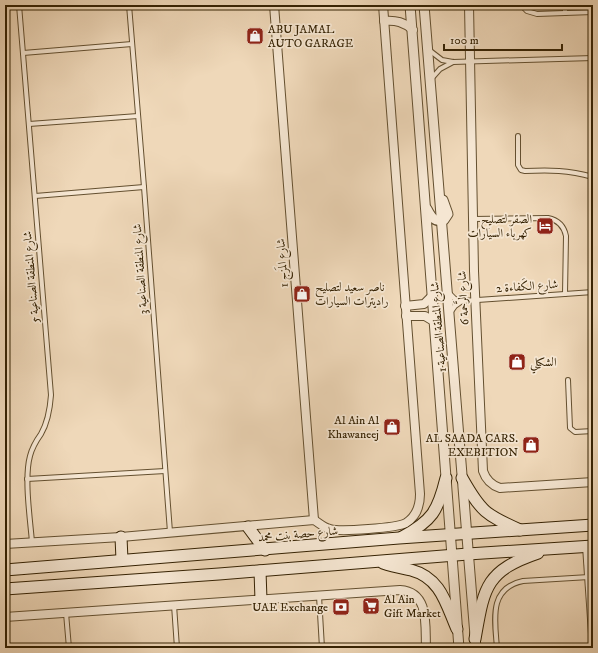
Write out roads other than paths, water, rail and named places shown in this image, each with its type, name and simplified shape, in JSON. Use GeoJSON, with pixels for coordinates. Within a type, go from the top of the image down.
{"type":"FeatureCollection","features":[{"type":"Feature","properties":{"kind":"main road"},"geometry":{"type":"LineString","coordinates":[[399,538],[421,526],[432,516],[441,498],[446,478]]}},
{"type":"Feature","properties":{"kind":"main road"},"geometry":{"type":"LineString","coordinates":[[462,478],[472,496],[485,512],[494,518],[523,531]]}},
{"type":"Feature","properties":{"kind":"main road","name":"شارع حصة بنت محمد"},"geometry":{"type":"LineString","coordinates":[[5,569],[265,550],[399,538],[523,531],[593,525]]}},
{"type":"Feature","properties":{"kind":"main road"},"geometry":{"type":"LineString","coordinates":[[248,527],[265,550]]}},
{"type":"Feature","properties":{"kind":"main road"},"geometry":{"type":"LineString","coordinates":[[121,537],[122,560]]}},
{"type":"Feature","properties":{"kind":"main road"},"geometry":{"type":"LineString","coordinates":[[5,589],[260,571],[451,555],[590,546]]}},
{"type":"Feature","properties":{"kind":"main road"},"geometry":{"type":"LineString","coordinates":[[475,643],[482,601],[487,588],[495,577],[505,568],[517,561],[552,548]]}},
{"type":"Feature","properties":{"kind":"main road"},"geometry":{"type":"LineString","coordinates":[[377,561],[411,570],[425,576],[431,581],[446,600],[457,629]]}},
{"type":"Feature","properties":{"kind":"main road"},"geometry":{"type":"LineString","coordinates":[[260,571],[262,600]]}},
{"type":"Feature","properties":{"kind":"street","name":"شارع المَزج 1"},"geometry":{"type":"LineString","coordinates":[[274,5],[314,520]]}},
{"type":"Feature","properties":{"kind":"street"},"geometry":{"type":"LineString","coordinates":[[5,544],[121,537],[314,520],[328,529],[339,530],[397,526],[410,520],[418,508],[420,494],[383,5]]}},
{"type":"Feature","properties":{"kind":"street","name":"شارع المنطقة الصناعية 1"},"geometry":{"type":"LineString","coordinates":[[424,5],[475,643]]}},
{"type":"Feature","properties":{"kind":"street","name":"شارع الرَّحمة 6"},"geometry":{"type":"LineString","coordinates":[[469,5],[475,300],[483,471],[487,480],[495,486],[505,488],[593,482]]}},
{"type":"Feature","properties":{"kind":"street"},"geometry":{"type":"LineString","coordinates":[[384,21],[395,20],[404,16],[411,7]]}},
{"type":"Feature","properties":{"kind":"street","name":"شارع المنطقة الصناعية 1"},"geometry":{"type":"LineString","coordinates":[[411,7],[458,648]]}},
{"type":"Feature","properties":{"kind":"street"},"geometry":{"type":"LineString","coordinates":[[395,20],[405,24],[413,30]]}},
{"type":"Feature","properties":{"kind":"street"},"geometry":{"type":"LineString","coordinates":[[426,206],[432,218],[442,221]]}},
{"type":"Feature","properties":{"kind":"street"},"geometry":{"type":"LineString","coordinates":[[405,306],[424,304],[433,295]]}},
{"type":"Feature","properties":{"kind":"street"},"geometry":{"type":"LineString","coordinates":[[406,316],[425,316],[435,322]]}},
{"type":"Feature","properties":{"kind":"street"},"geometry":{"type":"LineString","coordinates":[[590,546],[593,634]]}},
{"type":"Feature","properties":{"kind":"street"},"geometry":{"type":"LineString","coordinates":[[5,617],[400,590],[408,591],[416,595],[421,601],[423,607],[426,648]]}},
{"type":"Feature","properties":{"kind":"lane","name":"شارع المنطقة الصناعية 5"},"geometry":{"type":"LineString","coordinates":[[19,5],[51,396],[47,419],[30,455],[27,471],[32,542]]}},
{"type":"Feature","properties":{"kind":"lane","name":"شارع المنطقة الصناعية 3"},"geometry":{"type":"LineString","coordinates":[[129,5],[170,532]]}},
{"type":"Feature","properties":{"kind":"lane"},"geometry":{"type":"LineString","coordinates":[[521,5],[527,11],[532,13],[593,12]]}},
{"type":"Feature","properties":{"kind":"lane"},"geometry":{"type":"LineString","coordinates":[[565,5],[565,13]]}},
{"type":"Feature","properties":{"kind":"lane"},"geometry":{"type":"LineString","coordinates":[[23,53],[132,44]]}},
{"type":"Feature","properties":{"kind":"lane"},"geometry":{"type":"LineString","coordinates":[[428,49],[442,60],[453,62],[593,58]]}},
{"type":"Feature","properties":{"kind":"lane"},"geometry":{"type":"LineString","coordinates":[[430,81],[440,69],[453,62]]}},
{"type":"Feature","properties":{"kind":"lane"},"geometry":{"type":"LineString","coordinates":[[29,124],[138,116]]}},
{"type":"Feature","properties":{"kind":"lane"},"geometry":{"type":"LineString","coordinates":[[518,136],[518,165],[521,170],[571,171],[593,177]]}},
{"type":"Feature","properties":{"kind":"lane"},"geometry":{"type":"LineString","coordinates":[[35,196],[144,187]]}},
{"type":"Feature","properties":{"kind":"lane"},"geometry":{"type":"LineString","coordinates":[[473,219],[548,218],[558,222],[564,228],[566,236],[566,294]]}},
{"type":"Feature","properties":{"kind":"lane"},"geometry":{"type":"LineString","coordinates":[[448,291],[455,299],[463,301]]}},
{"type":"Feature","properties":{"kind":"lane","name":"شارع الكَفاءة 2"},"geometry":{"type":"LineString","coordinates":[[463,301],[593,292]]}},
{"type":"Feature","properties":{"kind":"lane"},"geometry":{"type":"LineString","coordinates":[[449,314],[455,306],[463,301]]}},
{"type":"Feature","properties":{"kind":"lane"},"geometry":{"type":"LineString","coordinates":[[568,380],[570,428],[575,432],[593,431]]}},
{"type":"Feature","properties":{"kind":"lane"},"geometry":{"type":"LineString","coordinates":[[27,479],[165,471]]}},
{"type":"Feature","properties":{"kind":"lane"},"geometry":{"type":"LineString","coordinates":[[497,648],[496,605],[499,596],[505,589],[513,584],[523,581],[591,577]]}},
{"type":"Feature","properties":{"kind":"lane"},"geometry":{"type":"LineString","coordinates":[[319,596],[322,648]]}},
{"type":"Feature","properties":{"kind":"lane"},"geometry":{"type":"LineString","coordinates":[[174,606],[177,648]]}},
{"type":"Feature","properties":{"kind":"lane"},"geometry":{"type":"LineString","coordinates":[[66,613],[69,648]]}},
{"type":"Feature","properties":{"kind":"place","name":"ABU JAMAL AUTO GARAGE"},"geometry":{"type":"Point","coordinates":[255,36]}},
{"type":"Feature","properties":{"kind":"place","name":"الصقر لتصليح كهرباء السيارات"},"geometry":{"type":"Point","coordinates":[545,226]}},
{"type":"Feature","properties":{"kind":"place","name":"ناصر سعيد لتصليح راديترات السيارات"},"geometry":{"type":"Point","coordinates":[302,294]}},
{"type":"Feature","properties":{"kind":"place","name":"الشكيلي"},"geometry":{"type":"Point","coordinates":[517,362]}},
{"type":"Feature","properties":{"kind":"place","name":"Al Ain Al Khawaneej"},"geometry":{"type":"Point","coordinates":[392,427]}},
{"type":"Feature","properties":{"kind":"place","name":"AL SAADA CARS. EXEBITION"},"geometry":{"type":"Point","coordinates":[531,445]}},
{"type":"Feature","properties":{"kind":"place","name":"Al Ain Gift Market"},"geometry":{"type":"Point","coordinates":[371,606]}},
{"type":"Feature","properties":{"kind":"place","name":"UAE Exchange"},"geometry":{"type":"Point","coordinates":[341,607]}}]}
